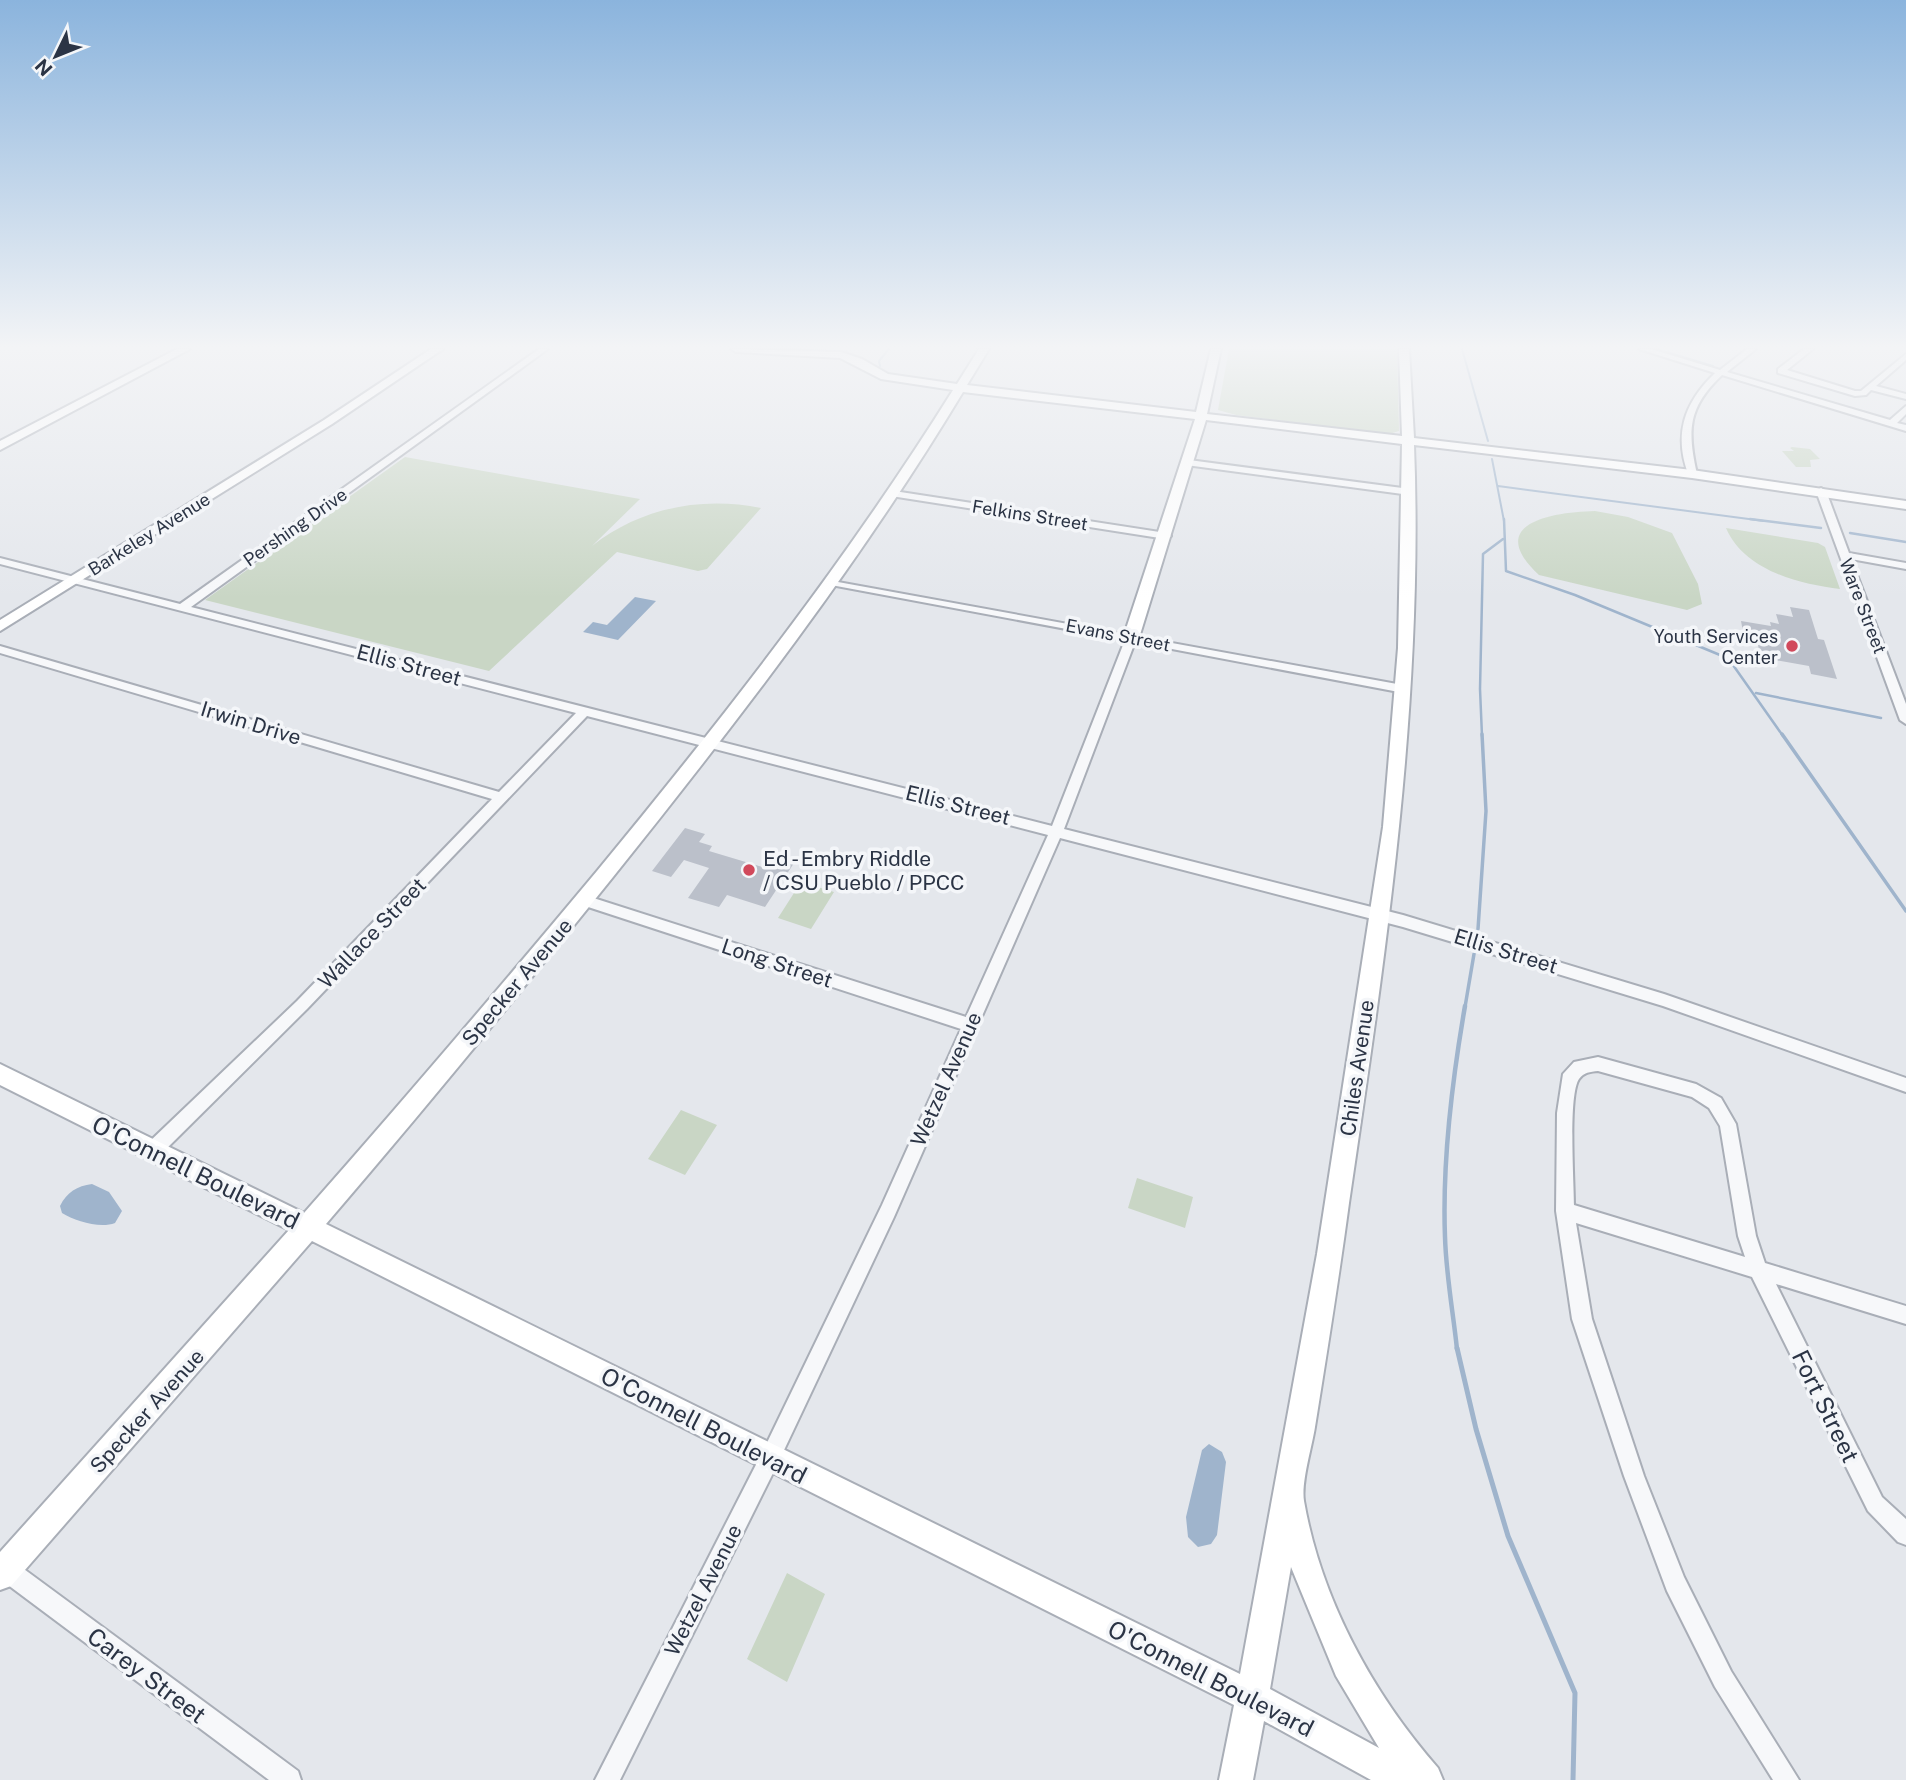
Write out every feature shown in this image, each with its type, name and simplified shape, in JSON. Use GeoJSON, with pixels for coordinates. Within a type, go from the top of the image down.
{"type":"FeatureCollection","features":[{"type":"Feature","properties":{"kind":"street"},"geometry":{"type":"LineString","coordinates":[[0,446],[27,432]]}},
{"type":"Feature","properties":{"kind":"street","name":"Barkeley Avenue"},"geometry":{"type":"LineString","coordinates":[[0,626],[312,432]]}},
{"type":"Feature","properties":{"kind":"street","name":"Pershing Drive"},"geometry":{"type":"LineString","coordinates":[[183,607],[428,432]]}},
{"type":"Feature","properties":{"kind":"street","name":"Specker Avenue"},"geometry":{"type":"LineString","coordinates":[[3,1572],[176,1379],[446,1068],[584,900],[710,743],[831,582],[894,494],[933,432]]}},
{"type":"Feature","properties":{"kind":"street","name":"Wetzel Avenue"},"geometry":{"type":"LineString","coordinates":[[607,1780],[770,1458],[888,1211],[1057,830],[1131,638],[1166,536],[1197,432]]}},
{"type":"Feature","properties":{"kind":"street"},"geometry":{"type":"LineString","coordinates":[[1335,432],[1661,470],[1906,505]]}},
{"type":"Feature","properties":{"kind":"street","name":"Chiles Avenue"},"geometry":{"type":"LineString","coordinates":[[1236,1780],[1337,1208],[1391,829],[1404,689],[1409,432]]}},
{"type":"Feature","properties":{"kind":"street"},"geometry":{"type":"LineString","coordinates":[[1685,432],[1687,457],[1692,474]]}},
{"type":"Feature","properties":{"kind":"street"},"geometry":{"type":"LineString","coordinates":[[1661,470],[1687,457]]}},
{"type":"Feature","properties":{"kind":"street"},"geometry":{"type":"LineString","coordinates":[[1189,463],[1410,492]]}},
{"type":"Feature","properties":{"kind":"street","name":"Ware Street"},"geometry":{"type":"LineString","coordinates":[[1821,491],[1905,718]]}},
{"type":"Feature","properties":{"kind":"street","name":"Felkins Street"},"geometry":{"type":"LineString","coordinates":[[894,494],[1166,536]]}},
{"type":"Feature","properties":{"kind":"street"},"geometry":{"type":"LineString","coordinates":[[1844,555],[1906,566]]}},
{"type":"Feature","properties":{"kind":"street","name":"Ellis Street"},"geometry":{"type":"LineString","coordinates":[[0,561],[1380,914],[1664,1000],[1906,1085]]}},
{"type":"Feature","properties":{"kind":"street","name":"Evans Street"},"geometry":{"type":"LineString","coordinates":[[831,582],[1404,689]]}},
{"type":"Feature","properties":{"kind":"street","name":"Irwin Drive"},"geometry":{"type":"LineString","coordinates":[[0,649],[503,798]]}},
{"type":"Feature","properties":{"kind":"street","name":"Wallace Street"},"geometry":{"type":"LineString","coordinates":[[152,1150],[302,1005],[585,711]]}},
{"type":"Feature","properties":{"kind":"street","name":"Long Street"},"geometry":{"type":"LineString","coordinates":[[584,900],[970,1026]]}},
{"type":"Feature","properties":{"kind":"street","name":"Fort Street"},"geometry":{"type":"LineString","coordinates":[[1787,1780],[1723,1679],[1675,1583],[1634,1476],[1582,1319],[1565,1211],[1567,1090],[1569,1079],[1580,1068],[1598,1064],[1696,1091],[1715,1103],[1728,1124],[1747,1236],[1758,1269],[1875,1504],[1906,1534]]}},
{"type":"Feature","properties":{"kind":"street","name":"O'Connell Boulevard"},"geometry":{"type":"LineString","coordinates":[[0,1074],[1252,1697],[1405,1780]]}},
{"type":"Feature","properties":{"kind":"street"},"geometry":{"type":"LineString","coordinates":[[1565,1211],[1906,1315]]}},
{"type":"Feature","properties":{"kind":"street"},"geometry":{"type":"LineString","coordinates":[[1290,1486],[1292,1513],[1299,1542],[1343,1658],[1382,1727],[1426,1780]]}},
{"type":"Feature","properties":{"kind":"street","name":"Carey Street"},"geometry":{"type":"LineString","coordinates":[[3,1572],[289,1780]]}},
{"type":"Feature","properties":{"kind":"green space"},"geometry":{"type":"Polygon","coordinates":[[[1790,448],[1810,449],[1820,459],[1810,460],[1811,467],[1796,467],[1782,451],[1794,451],[1790,448]]]}},
{"type":"Feature","properties":{"kind":"green space"},"geometry":{"type":"Polygon","coordinates":[[[405,457],[640,499],[592,546],[630,522],[672,508],[716,504],[761,508],[707,569],[698,571],[617,552],[489,671],[205,600],[405,457]]]}},
{"type":"Feature","properties":{"kind":"green space"},"geometry":{"type":"Polygon","coordinates":[[[1595,511],[1628,517],[1672,533],[1698,584],[1702,604],[1687,610],[1539,575],[1524,557],[1518,543],[1521,532],[1530,524],[1544,518],[1595,511]]]}},
{"type":"Feature","properties":{"kind":"green space"},"geometry":{"type":"Polygon","coordinates":[[[1726,528],[1818,543],[1825,547],[1840,589],[1790,579],[1759,564],[1745,555],[1726,528]]]}},
{"type":"Feature","properties":{"kind":"green space"},"geometry":{"type":"Polygon","coordinates":[[[801,882],[834,892],[811,929],[778,918],[801,882]]]}},
{"type":"Feature","properties":{"kind":"green space"},"geometry":{"type":"Polygon","coordinates":[[[681,1110],[717,1125],[685,1175],[648,1159],[681,1110]]]}},
{"type":"Feature","properties":{"kind":"green space"},"geometry":{"type":"Polygon","coordinates":[[[1137,1178],[1193,1197],[1185,1228],[1128,1208],[1137,1178]]]}},
{"type":"Feature","properties":{"kind":"green space"},"geometry":{"type":"Polygon","coordinates":[[[787,1573],[825,1594],[787,1682],[747,1659],[787,1573]]]}},
{"type":"Feature","properties":{"kind":"water"},"geometry":{"type":"Polygon","coordinates":[[[635,597],[656,601],[618,640],[583,632],[593,622],[607,625],[635,597]]]}},
{"type":"Feature","properties":{"kind":"water"},"geometry":{"type":"Polygon","coordinates":[[[92,1184],[109,1192],[122,1211],[115,1223],[88,1223],[62,1213],[60,1206],[69,1193],[92,1184]]]}},
{"type":"Feature","properties":{"kind":"water"},"geometry":{"type":"Polygon","coordinates":[[[1209,1444],[1222,1452],[1226,1462],[1217,1535],[1211,1544],[1198,1547],[1188,1537],[1186,1517],[1202,1450],[1209,1444]]]}},
{"type":"Feature","properties":{"kind":"building","name":"Youth Services Center"},"geometry":{"type":"Polygon","coordinates":[[[1790,607],[1809,610],[1818,639],[1824,640],[1837,679],[1811,674],[1809,666],[1769,659],[1768,654],[1760,653],[1755,634],[1743,632],[1741,621],[1771,626],[1770,622],[1779,624],[1776,614],[1793,617],[1790,607]]]}},
{"type":"Feature","properties":{"kind":"building","name":"Ed - Embry Riddle / CSU Pueblo / PPCC"},"geometry":{"type":"Polygon","coordinates":[[[685,828],[705,834],[699,842],[712,846],[709,851],[766,868],[775,854],[796,860],[765,907],[727,895],[719,907],[688,898],[709,868],[684,860],[671,877],[652,871],[685,828]]]}},
{"type":"Feature","properties":{"kind":"waterway"},"geometry":{"type":"LineString","coordinates":[[1485,432],[1488,441]]}},
{"type":"Feature","properties":{"kind":"waterway"},"geometry":{"type":"LineString","coordinates":[[1492,459],[1504,521]]}},
{"type":"Feature","properties":{"kind":"waterway"},"geometry":{"type":"LineString","coordinates":[[1498,486],[1764,521]]}},
{"type":"Feature","properties":{"kind":"waterway"},"geometry":{"type":"LineString","coordinates":[[1504,519],[1506,571],[1575,595],[1720,655],[1733,665],[1783,736]]}},
{"type":"Feature","properties":{"kind":"waterway"},"geometry":{"type":"LineString","coordinates":[[1750,519],[1821,528]]}},
{"type":"Feature","properties":{"kind":"waterway"},"geometry":{"type":"LineString","coordinates":[[1850,533],[1906,542]]}},
{"type":"Feature","properties":{"kind":"waterway"},"geometry":{"type":"LineString","coordinates":[[1482,736],[1480,689],[1483,554],[1503,539]]}},
{"type":"Feature","properties":{"kind":"waterway"},"geometry":{"type":"LineString","coordinates":[[1756,693],[1881,718]]}},
{"type":"Feature","properties":{"kind":"waterway"},"geometry":{"type":"LineString","coordinates":[[1478,929],[1486,811],[1482,734]]}},
{"type":"Feature","properties":{"kind":"waterway"},"geometry":{"type":"LineString","coordinates":[[1782,734],[1906,911]]}},
{"type":"Feature","properties":{"kind":"waterway"},"geometry":{"type":"LineString","coordinates":[[1465,1007],[1474,954]]}},
{"type":"Feature","properties":{"kind":"waterway"},"geometry":{"type":"LineString","coordinates":[[1457,1349],[1448,1279],[1444,1208],[1452,1092],[1465,1006]]}},
{"type":"Feature","properties":{"kind":"waterway"},"geometry":{"type":"LineString","coordinates":[[1457,1348],[1476,1429],[1508,1536],[1575,1693],[1573,1780]]}},
{"type":"Feature","properties":{"kind":"place","name":"Youth Services Center"},"geometry":{"type":"Point","coordinates":[1792,646]}},
{"type":"Feature","properties":{"kind":"place","name":"Ed - Embry Riddle / CSU Pueblo / PPCC"},"geometry":{"type":"Point","coordinates":[749,870]}}]}
